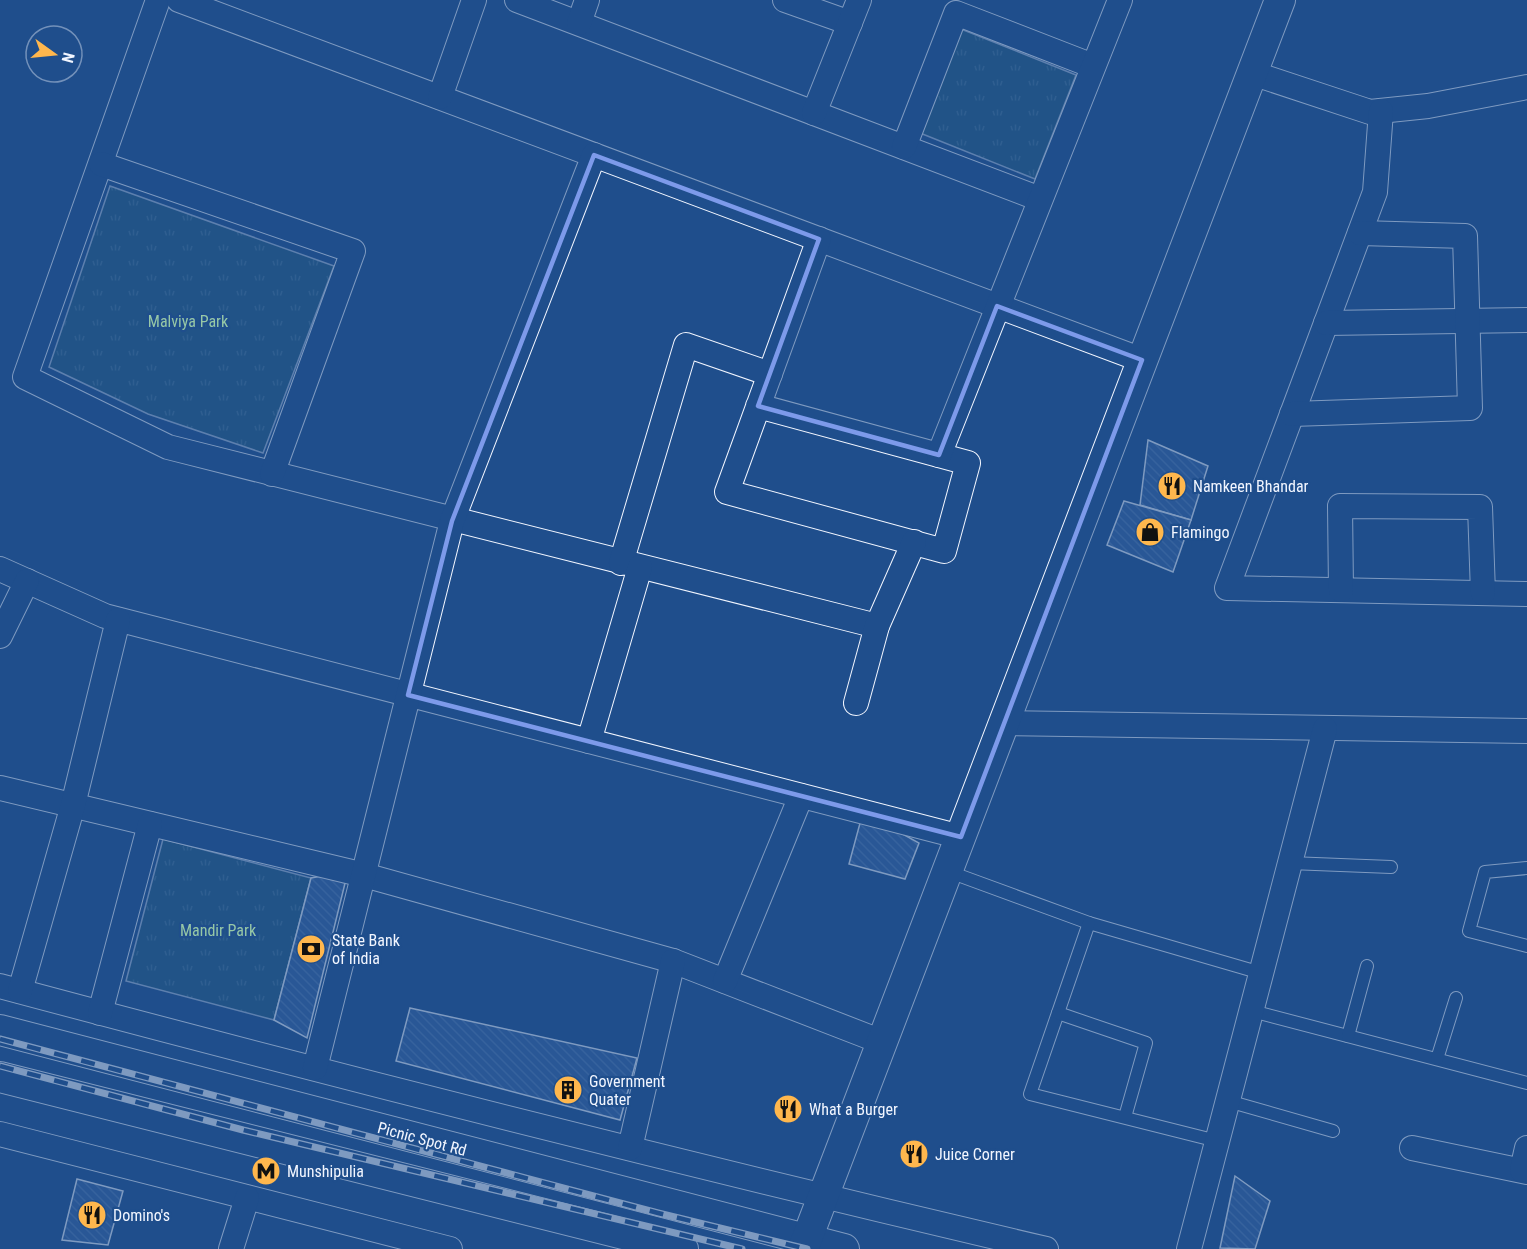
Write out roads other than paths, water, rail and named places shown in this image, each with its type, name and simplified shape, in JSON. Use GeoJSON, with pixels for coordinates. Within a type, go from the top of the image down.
{"type":"FeatureCollection","features":[{"type":"Feature","properties":{"kind":"street"},"geometry":{"type":"LineString","coordinates":[[159,0],[25,377],[168,447],[452,521],[877,626]]}},
{"type":"Feature","properties":{"kind":"street"},"geometry":{"type":"LineString","coordinates":[[179,0],[1142,360]]}},
{"type":"Feature","properties":{"kind":"street"},"geometry":{"type":"LineString","coordinates":[[440,97],[474,0]]}},
{"type":"Feature","properties":{"kind":"street"},"geometry":{"type":"LineString","coordinates":[[517,0],[1040,199]]}},
{"type":"Feature","properties":{"kind":"street"},"geometry":{"type":"LineString","coordinates":[[579,23],[587,0]]}},
{"type":"Feature","properties":{"kind":"street"},"geometry":{"type":"LineString","coordinates":[[785,0],[850,23]]}},
{"type":"Feature","properties":{"kind":"street"},"geometry":{"type":"LineString","coordinates":[[814,113],[859,0]]}},
{"type":"Feature","properties":{"kind":"street"},"geometry":{"type":"LineString","coordinates":[[939,455],[1120,0]]}},
{"type":"Feature","properties":{"kind":"street"},"geometry":{"type":"LineString","coordinates":[[805,1244],[1280,0]]}},
{"type":"Feature","properties":{"kind":"street"},"geometry":{"type":"LineString","coordinates":[[904,147],[956,13],[1093,66]]}},
{"type":"Feature","properties":{"kind":"street"},"geometry":{"type":"LineString","coordinates":[[1252,73],[1370,112],[1428,106],[1527,87]]}},
{"type":"Feature","properties":{"kind":"street"},"geometry":{"type":"LineString","coordinates":[[1381,111],[1375,192],[1227,588],[1527,594]]}},
{"type":"Feature","properties":{"kind":"street"},"geometry":{"type":"LineString","coordinates":[[315,1068],[452,521],[594,155]]}},
{"type":"Feature","properties":{"kind":"street"},"geometry":{"type":"LineString","coordinates":[[101,164],[353,251],[273,474]]}},
{"type":"Feature","properties":{"kind":"street"},"geometry":{"type":"LineString","coordinates":[[1292,414],[1470,408],[1465,236],[1360,233]]}},
{"type":"Feature","properties":{"kind":"street"},"geometry":{"type":"LineString","coordinates":[[758,406],[968,463],[944,551],[727,492],[758,406],[819,239]]}},
{"type":"Feature","properties":{"kind":"street"},"geometry":{"type":"LineString","coordinates":[[1326,323],[1527,320]]}},
{"type":"Feature","properties":{"kind":"street"},"geometry":{"type":"LineString","coordinates":[[589,741],[686,345],[770,374]]}},
{"type":"Feature","properties":{"kind":"street"},"geometry":{"type":"LineString","coordinates":[[1341,590],[1340,506],[1480,507],[1483,593]]}},
{"type":"Feature","properties":{"kind":"street"},"geometry":{"type":"LineString","coordinates":[[856,703],[877,626],[914,542]]}},
{"type":"Feature","properties":{"kind":"street"},"geometry":{"type":"LineString","coordinates":[[0,569],[118,620],[961,837]]}},
{"type":"Feature","properties":{"kind":"street"},"geometry":{"type":"LineString","coordinates":[[0,636],[27,581]]}},
{"type":"Feature","properties":{"kind":"street"},"geometry":{"type":"LineString","coordinates":[[118,620],[73,805],[10,988],[100,1013],[824,1197],[1046,1249]]}},
{"type":"Feature","properties":{"kind":"street"},"geometry":{"type":"LineString","coordinates":[[1004,723],[1527,731]]}},
{"type":"Feature","properties":{"kind":"street"},"geometry":{"type":"LineString","coordinates":[[1189,1249],[1325,729]]}},
{"type":"Feature","properties":{"kind":"street"},"geometry":{"type":"LineString","coordinates":[[0,788],[364,875],[673,961],[882,1042]]}},
{"type":"Feature","properties":{"kind":"street"},"geometry":{"type":"LineString","coordinates":[[725,981],[801,796]]}},
{"type":"Feature","properties":{"kind":"street"},"geometry":{"type":"LineString","coordinates":[[100,1013],[150,824]]}},
{"type":"Feature","properties":{"kind":"street"},"geometry":{"type":"LineString","coordinates":[[630,1148],[673,961]]}},
{"type":"Feature","properties":{"kind":"street","name":"Picnic Spot Rd"},"geometry":{"type":"LineString","coordinates":[[0,1030],[805,1244],[844,1249]]}},
{"type":"Feature","properties":{"kind":"street"},"geometry":{"type":"LineString","coordinates":[[0,1077],[682,1249]]}},
{"type":"Feature","properties":{"kind":"street"},"geometry":{"type":"LineString","coordinates":[[0,1134],[450,1249]]}},
{"type":"Feature","properties":{"kind":"street"},"geometry":{"type":"LineString","coordinates":[[1412,1148],[1525,1163]]}},
{"type":"Feature","properties":{"kind":"street"},"geometry":{"type":"LineString","coordinates":[[231,1249],[248,1198]]}},
{"type":"Feature","properties":{"kind":"lane"},"geometry":{"type":"LineString","coordinates":[[1290,863],[1391,867]]}},
{"type":"Feature","properties":{"kind":"lane"},"geometry":{"type":"LineString","coordinates":[[1527,868],[1485,872],[1469,931],[1527,946]]}},
{"type":"Feature","properties":{"kind":"lane"},"geometry":{"type":"LineString","coordinates":[[947,871],[1089,922],[1261,973]]}},
{"type":"Feature","properties":{"kind":"lane"},"geometry":{"type":"LineString","coordinates":[[1089,922],[1030,1094],[1217,1141]]}},
{"type":"Feature","properties":{"kind":"lane"},"geometry":{"type":"LineString","coordinates":[[1348,1036],[1367,966]]}},
{"type":"Feature","properties":{"kind":"lane"},"geometry":{"type":"LineString","coordinates":[[1437,1059],[1456,998]]}},
{"type":"Feature","properties":{"kind":"lane"},"geometry":{"type":"LineString","coordinates":[[1252,1011],[1527,1083]]}},
{"type":"Feature","properties":{"kind":"lane"},"geometry":{"type":"LineString","coordinates":[[1058,1013],[1146,1043],[1125,1117]]}},
{"type":"Feature","properties":{"kind":"lane"},"geometry":{"type":"LineString","coordinates":[[1228,1101],[1333,1131]]}},
{"type":"Feature","properties":{"kind":"railway"},"geometry":{"type":"LineString","coordinates":[[0,1039],[658,1213],[807,1249]]}},
{"type":"Feature","properties":{"kind":"railway"},"geometry":{"type":"LineString","coordinates":[[0,1066],[243,1130],[742,1249]]}},
{"type":"Feature","properties":{"kind":"place","name":"Namkeen Bhandar"},"geometry":{"type":"Point","coordinates":[1172,486]}},
{"type":"Feature","properties":{"kind":"place","name":"Flamingo"},"geometry":{"type":"Point","coordinates":[1150,532]}},
{"type":"Feature","properties":{"kind":"place","name":"State Bank of India"},"geometry":{"type":"Point","coordinates":[311,949]}},
{"type":"Feature","properties":{"kind":"place","name":"Government Quater"},"geometry":{"type":"Point","coordinates":[568,1090]}},
{"type":"Feature","properties":{"kind":"place","name":"What a Burger"},"geometry":{"type":"Point","coordinates":[788,1109]}},
{"type":"Feature","properties":{"kind":"place","name":"Juice Corner"},"geometry":{"type":"Point","coordinates":[914,1154]}},
{"type":"Feature","properties":{"kind":"place","name":"Munshipulia"},"geometry":{"type":"Point","coordinates":[266,1171]}},
{"type":"Feature","properties":{"kind":"place","name":"Domino's"},"geometry":{"type":"Point","coordinates":[92,1215]}},
{"type":"Feature","properties":{"kind":"park label","name":"Malviya Park"},"geometry":{"type":"Point","coordinates":[188,321]}},
{"type":"Feature","properties":{"kind":"park label","name":"Mandir Park"},"geometry":{"type":"Point","coordinates":[218,930]}}]}
